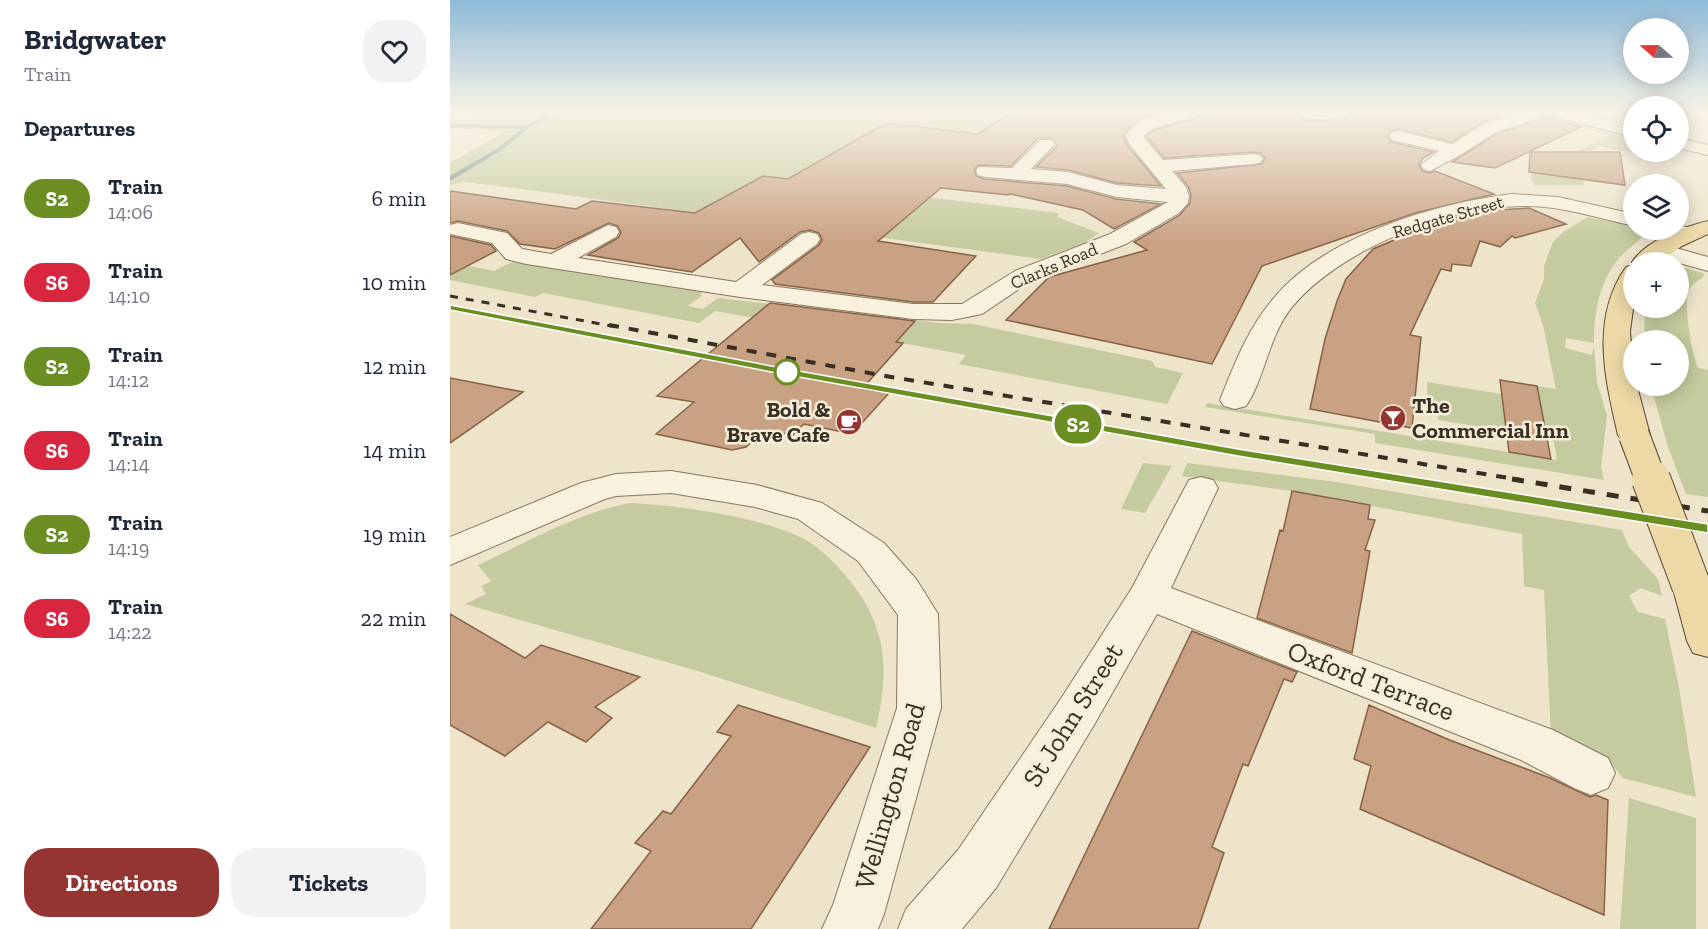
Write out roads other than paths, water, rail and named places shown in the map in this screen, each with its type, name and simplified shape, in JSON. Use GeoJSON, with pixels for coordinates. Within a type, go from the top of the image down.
{"type":"FeatureCollection","features":[{"type":"Feature","properties":{"kind":"main road"},"geometry":{"type":"LineString","coordinates":[[1657,252],[1674,240]]}},
{"type":"Feature","properties":{"kind":"main road"},"geometry":{"type":"LineString","coordinates":[[1623,287],[1616,338],[1622,389],[1634,435],[1691,585],[1708,641]]}},
{"type":"Feature","properties":{"kind":"street"},"geometry":{"type":"LineString","coordinates":[[1017,173],[1035,155]]}},
{"type":"Feature","properties":{"kind":"street"},"geometry":{"type":"LineString","coordinates":[[985,171],[1068,178],[1117,191],[1179,196],[1176,187],[1149,155]]}},
{"type":"Feature","properties":{"kind":"street"},"geometry":{"type":"LineString","coordinates":[[1430,165],[1447,155]]}},
{"type":"Feature","properties":{"kind":"street"},"geometry":{"type":"LineString","coordinates":[[1159,166],[1254,158]]}},
{"type":"Feature","properties":{"kind":"street","name":"Clarks Road"},"geometry":{"type":"LineString","coordinates":[[458,230],[499,238],[517,256],[554,262],[740,290],[924,311],[965,311],[986,303],[1010,282],[1137,230],[1172,209],[1178,203],[1179,196]]}},
{"type":"Feature","properties":{"kind":"street","name":"Redgate Street"},"geometry":{"type":"LineString","coordinates":[[1235,400],[1277,310],[1291,292],[1349,251],[1379,237],[1454,212],[1512,200],[1553,203],[1623,218]]}},
{"type":"Feature","properties":{"kind":"street"},"geometry":{"type":"LineString","coordinates":[[554,262],[608,232]]}},
{"type":"Feature","properties":{"kind":"street"},"geometry":{"type":"LineString","coordinates":[[740,290],[809,239]]}},
{"type":"Feature","properties":{"kind":"street"},"geometry":{"type":"LineString","coordinates":[[1689,261],[1708,264]]}},
{"type":"Feature","properties":{"kind":"street","name":"Wellington Road"},"geometry":{"type":"LineString","coordinates":[[450,552],[593,491],[616,485],[671,482],[757,496],[810,512],[871,552],[902,589],[918,614],[919,708],[857,914],[850,929]]}},
{"type":"Feature","properties":{"kind":"street","name":"St John Street"},"geometry":{"type":"LineString","coordinates":[[926,929],[977,869],[1078,711],[1148,595],[1201,488]]}},
{"type":"Feature","properties":{"kind":"street","name":"Oxford Terrace"},"geometry":{"type":"LineString","coordinates":[[1148,595],[1537,745],[1591,773]]}},
{"type":"Feature","properties":{"kind":"waterway"},"geometry":{"type":"LineString","coordinates":[[450,179],[489,155]]}},
{"type":"Feature","properties":{"kind":"railway"},"geometry":{"type":"LineString","coordinates":[[450,296],[617,327]]}},
{"type":"Feature","properties":{"kind":"railway"},"geometry":{"type":"LineString","coordinates":[[450,308],[549,327]]}},
{"type":"Feature","properties":{"kind":"railway"},"geometry":{"type":"LineString","coordinates":[[541,325],[977,406],[1414,480]]}},
{"type":"Feature","properties":{"kind":"railway"},"geometry":{"type":"LineString","coordinates":[[609,325],[891,377],[1521,480]]}},
{"type":"Feature","properties":{"kind":"railway"},"geometry":{"type":"LineString","coordinates":[[1404,479],[1708,528]]}},
{"type":"Feature","properties":{"kind":"railway"},"geometry":{"type":"LineString","coordinates":[[1512,479],[1708,511]]}},
{"type":"Feature","properties":{"kind":"train","name":"S2"},"geometry":{"type":"LineString","coordinates":[[450,308],[782,371],[1238,452],[1708,528]]}},
{"type":"Feature","properties":{"kind":"place","name":"The Commercial Inn"},"geometry":{"type":"Point","coordinates":[1393,418]}},
{"type":"Feature","properties":{"kind":"place","name":"Bold & Brave Cafe"},"geometry":{"type":"Point","coordinates":[849,422]}}]}
